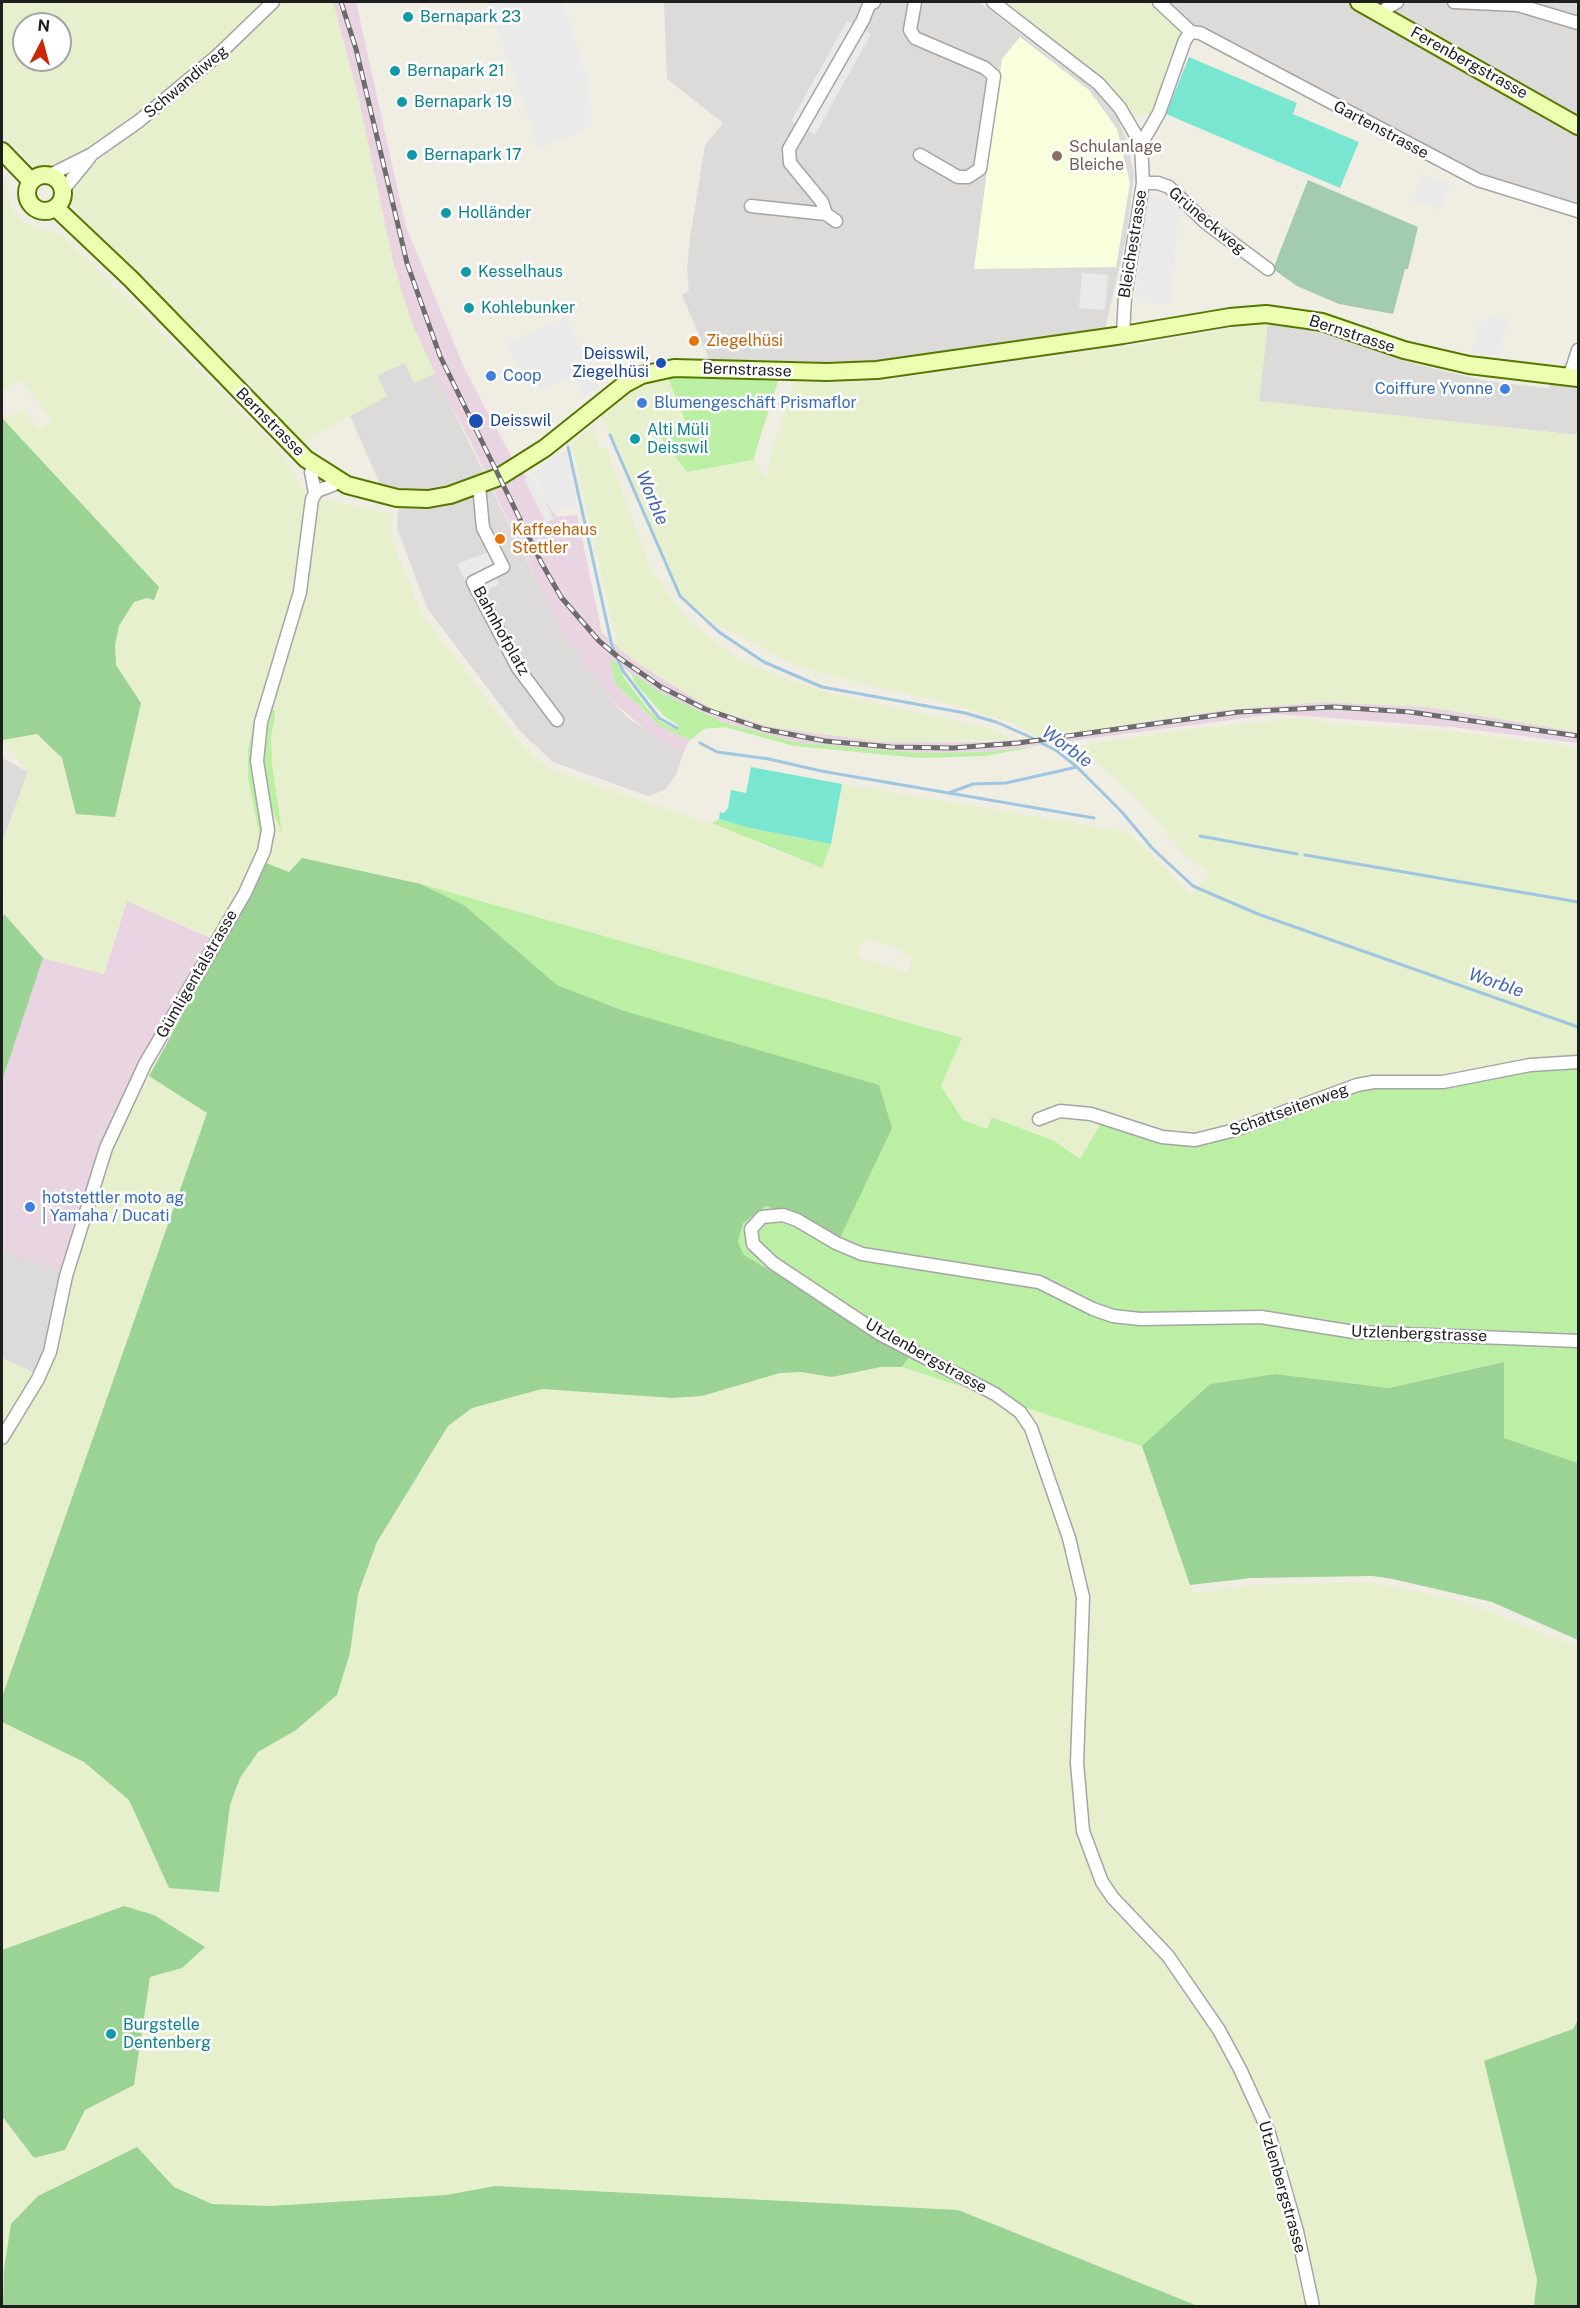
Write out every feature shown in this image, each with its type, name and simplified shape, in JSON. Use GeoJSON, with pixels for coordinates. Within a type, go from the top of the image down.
{"type":"FeatureCollection","features":[{"type":"Feature","properties":{"kind":"main road","name":"Ferenbergstrasse"},"geometry":{"type":"LineString","coordinates":[[1359,2],[1578,126]]}},
{"type":"Feature","properties":{"kind":"main road"},"geometry":{"type":"LineString","coordinates":[[2,151],[31,181]]}},
{"type":"Feature","properties":{"kind":"main road"},"geometry":{"type":"LineString","coordinates":[[40,175],[50,175],[59,181],[63,190],[62,200],[56,208],[41,211],[32,206],[26,191],[31,181],[40,175]]}},
{"type":"Feature","properties":{"kind":"main road","name":"Bernstrasse"},"geometry":{"type":"LineString","coordinates":[[56,208],[123,272],[280,434],[314,465],[337,480],[376,495],[408,500],[436,498],[479,486],[527,460],[625,384],[653,372],[683,368],[827,372],[877,370],[1247,315],[1297,317],[1322,322],[1430,357],[1470,365],[1574,378]]}},
{"type":"Feature","properties":{"kind":"street","name":"Schwandiweg"},"geometry":{"type":"LineString","coordinates":[[50,175],[92,154],[139,121],[195,75],[273,2]]}},
{"type":"Feature","properties":{"kind":"street"},"geometry":{"type":"LineString","coordinates":[[751,206],[831,218],[822,202],[790,164],[789,149],[835,70],[869,5],[874,2]]}},
{"type":"Feature","properties":{"kind":"street"},"geometry":{"type":"LineString","coordinates":[[915,2],[910,30],[915,38],[985,68],[994,76],[980,170],[968,177],[958,177],[920,155]]}},
{"type":"Feature","properties":{"kind":"street","name":"Bleichestrasse"},"geometry":{"type":"LineString","coordinates":[[993,2],[1100,84],[1120,108],[1141,144],[1143,183],[1125,296],[1123,335]]}},
{"type":"Feature","properties":{"kind":"street","name":"Gartenstrasse"},"geometry":{"type":"LineString","coordinates":[[1159,2],[1191,32],[1200,33],[1478,180],[1578,211]]}},
{"type":"Feature","properties":{"kind":"street"},"geometry":{"type":"LineString","coordinates":[[1379,13],[1397,2]]}},
{"type":"Feature","properties":{"kind":"street"},"geometry":{"type":"LineString","coordinates":[[1454,2],[1518,5],[1578,23]]}},
{"type":"Feature","properties":{"kind":"street"},"geometry":{"type":"LineString","coordinates":[[1141,144],[1159,113],[1182,48],[1191,32]]}},
{"type":"Feature","properties":{"kind":"street","name":"Schwandiweg"},"geometry":{"type":"LineString","coordinates":[[63,190],[92,154]]}},
{"type":"Feature","properties":{"kind":"street","name":"Grüneckweg"},"geometry":{"type":"LineString","coordinates":[[1143,183],[1158,183],[1169,187],[1211,227],[1268,269]]}},
{"type":"Feature","properties":{"kind":"street"},"geometry":{"type":"LineString","coordinates":[[1574,378],[1578,350]]}},
{"type":"Feature","properties":{"kind":"street","name":"Gümligentalstrasse"},"geometry":{"type":"LineString","coordinates":[[2,1438],[38,1379],[50,1352],[66,1276],[106,1148],[145,1064],[245,893],[264,851],[268,830],[258,774],[259,735],[300,592],[311,504],[315,493],[311,472],[314,465]]}},
{"type":"Feature","properties":{"kind":"street"},"geometry":{"type":"LineString","coordinates":[[315,493],[333,485],[337,480]]}},
{"type":"Feature","properties":{"kind":"street","name":"Bahnhofplatz"},"geometry":{"type":"LineString","coordinates":[[479,486],[483,528],[503,567],[472,582],[518,668],[557,720]]}},
{"type":"Feature","properties":{"kind":"street","name":"Schattseitenweg"},"geometry":{"type":"LineString","coordinates":[[1039,1119],[1060,1111],[1090,1114],[1162,1137],[1196,1140],[1235,1130],[1357,1085],[1374,1082],[1443,1082],[1530,1065],[1578,1062]]}},
{"type":"Feature","properties":{"kind":"street","name":"Utzlenbergstrasse"},"geometry":{"type":"LineString","coordinates":[[1313,2307],[1297,2231],[1268,2130],[1240,2069],[1219,2030],[1168,1956],[1113,1899],[1102,1881],[1083,1831],[1077,1763],[1083,1597],[1069,1538],[1031,1428],[1020,1412],[995,1394],[880,1334],[773,1263],[753,1244],[751,1229],[762,1217],[783,1215],[862,1254],[1039,1282],[1093,1308],[1131,1318],[1261,1317],[1354,1332],[1578,1341]]}},
{"type":"Feature","properties":{"kind":"shaded area"},"geometry":{"type":"Polygon","coordinates":[[[2,2],[333,2],[358,96],[393,262],[410,319],[435,373],[414,383],[405,363],[377,375],[387,396],[305,441],[291,437],[91,229],[69,200],[79,177],[164,107],[158,99],[61,169],[35,167],[2,134],[2,2]]]}},
{"type":"Feature","properties":{"kind":"shaded area"},"geometry":{"type":"Polygon","coordinates":[[[333,2],[356,2],[406,227],[465,370],[511,456],[557,517],[577,515],[602,633],[639,664],[712,709],[772,727],[883,742],[985,742],[1039,738],[1223,710],[1322,702],[1428,707],[1578,732],[1578,743],[1451,727],[1277,714],[986,752],[921,753],[863,750],[799,743],[725,723],[661,693],[611,660],[633,700],[660,726],[690,740],[683,753],[648,732],[611,700],[558,625],[469,439],[426,358],[410,319],[393,262],[358,96],[333,2]]]}},
{"type":"Feature","properties":{"kind":"shaded area"},"geometry":{"type":"Polygon","coordinates":[[[488,2],[563,2],[589,84],[590,127],[539,149],[488,2]]]}},
{"type":"Feature","properties":{"kind":"shaded area"},"geometry":{"type":"Polygon","coordinates":[[[664,2],[979,2],[1098,93],[1116,115],[1125,137],[1134,173],[1127,234],[1104,334],[890,363],[817,368],[711,364],[682,295],[689,290],[687,268],[690,238],[705,145],[723,123],[667,79],[664,2]]]}},
{"type":"Feature","properties":{"kind":"shaded area"},"geometry":{"type":"Polygon","coordinates":[[[1003,2],[1153,2],[1181,29],[1181,37],[1155,107],[1150,114],[1135,115],[1094,71],[1003,2]]]}},
{"type":"Feature","properties":{"kind":"shaded area"},"geometry":{"type":"Polygon","coordinates":[[[1153,2],[1578,2],[1578,211],[1475,185],[1206,40],[1177,23],[1153,2]]]}},
{"type":"Feature","properties":{"kind":"shaded area"},"geometry":{"type":"Polygon","coordinates":[[[847,21],[871,34],[815,135],[791,121],[847,21]]]}},
{"type":"Feature","properties":{"kind":"shaded area","name":"Schulanlage Bleiche"},"geometry":{"type":"Polygon","coordinates":[[[1020,37],[1089,90],[1117,129],[1130,183],[1116,267],[974,269],[1002,59],[1020,37]]]}},
{"type":"Feature","properties":{"kind":"shaded area"},"geometry":{"type":"Polygon","coordinates":[[[1189,57],[1297,103],[1293,114],[1359,142],[1340,188],[1166,114],[1189,57]]]}},
{"type":"Feature","properties":{"kind":"shaded area"},"geometry":{"type":"Polygon","coordinates":[[[1422,174],[1450,184],[1441,210],[1413,201],[1422,174]]]}},
{"type":"Feature","properties":{"kind":"shaded area"},"geometry":{"type":"Polygon","coordinates":[[[2,175],[13,211],[22,221],[63,236],[278,448],[305,492],[317,504],[320,499],[393,514],[392,528],[395,548],[421,613],[515,736],[536,758],[549,768],[572,777],[742,834],[763,846],[822,868],[831,844],[842,784],[1128,832],[1192,895],[1210,873],[1186,856],[1137,799],[1078,746],[1198,728],[1303,718],[1340,725],[1451,731],[1578,748],[1578,1062],[1081,1159],[1054,1141],[993,1117],[987,1130],[963,1120],[941,1086],[962,1038],[421,884],[302,858],[221,941],[127,901],[104,974],[43,958],[4,914],[2,843],[28,772],[2,739],[36,735],[62,758],[76,814],[141,703],[116,665],[115,645],[119,626],[134,602],[147,598],[159,587],[2,418],[2,410],[9,419],[22,409],[39,430],[52,420],[20,379],[2,392],[2,175]],[[866,938],[857,954],[859,958],[907,972],[912,957],[902,955],[903,950],[866,938]]]}},
{"type":"Feature","properties":{"kind":"shaded area"},"geometry":{"type":"Polygon","coordinates":[[[1308,180],[1418,227],[1408,269],[1405,269],[1393,314],[1339,304],[1297,286],[1273,269],[1308,180]]]}},
{"type":"Feature","properties":{"kind":"shaded area"},"geometry":{"type":"Polygon","coordinates":[[[1147,195],[1181,199],[1170,305],[1136,301],[1147,195]]]}},
{"type":"Feature","properties":{"kind":"shaded area"},"geometry":{"type":"Polygon","coordinates":[[[1082,273],[1108,275],[1105,310],[1079,308],[1082,273]]]}},
{"type":"Feature","properties":{"kind":"shaded area"},"geometry":{"type":"Polygon","coordinates":[[[1495,316],[1508,319],[1500,356],[1471,353],[1480,320],[1486,321],[1495,316]]]}},
{"type":"Feature","properties":{"kind":"shaded area"},"geometry":{"type":"Polygon","coordinates":[[[566,317],[599,388],[583,397],[572,376],[540,390],[533,375],[522,379],[508,343],[566,317]]]}},
{"type":"Feature","properties":{"kind":"shaded area"},"geometry":{"type":"Polygon","coordinates":[[[1268,322],[1306,325],[1403,361],[1486,381],[1548,388],[1578,344],[1578,435],[1259,401],[1268,322]]]}},
{"type":"Feature","properties":{"kind":"shaded area"},"geometry":{"type":"Polygon","coordinates":[[[1268,322],[1259,401],[1578,435],[1578,732],[1428,707],[1322,702],[1223,710],[1039,738],[1012,723],[940,701],[883,689],[796,666],[720,626],[680,596],[601,414],[631,389],[667,375],[687,425],[660,435],[687,472],[753,460],[769,479],[769,461],[794,383],[877,381],[1131,346],[1268,322]]]}},
{"type":"Feature","properties":{"kind":"shaded area"},"geometry":{"type":"Polygon","coordinates":[[[405,362],[414,383],[435,373],[558,625],[611,700],[630,720],[683,753],[676,775],[665,790],[648,796],[553,762],[520,731],[427,608],[397,528],[400,491],[381,486],[350,416],[386,396],[377,375],[405,362]]]}},
{"type":"Feature","properties":{"kind":"shaded area"},"geometry":{"type":"Polygon","coordinates":[[[593,426],[600,449],[606,447],[652,572],[692,624],[740,660],[814,689],[987,728],[1007,736],[1010,740],[883,742],[772,727],[712,709],[639,664],[618,648],[572,443],[593,426]]]}},
{"type":"Feature","properties":{"kind":"shaded area"},"geometry":{"type":"Polygon","coordinates":[[[566,451],[578,504],[552,512],[533,473],[556,455],[566,451]]]}},
{"type":"Feature","properties":{"kind":"shaded area"},"geometry":{"type":"Polygon","coordinates":[[[531,475],[554,519],[546,523],[524,479],[531,475]]]}},
{"type":"Feature","properties":{"kind":"shaded area"},"geometry":{"type":"Polygon","coordinates":[[[488,552],[499,584],[473,597],[457,564],[488,552]]]}},
{"type":"Feature","properties":{"kind":"shaded area"},"geometry":{"type":"Polygon","coordinates":[[[2,758],[28,772],[2,843],[2,758]]]}},
{"type":"Feature","properties":{"kind":"shaded area"},"geometry":{"type":"Polygon","coordinates":[[[751,767],[842,784],[831,844],[750,828],[719,819],[720,812],[724,813],[728,808],[731,790],[746,793],[751,767]]]}},
{"type":"Feature","properties":{"kind":"shaded area"},"geometry":{"type":"Polygon","coordinates":[[[127,901],[213,939],[173,1002],[138,1068],[61,1272],[2,1249],[2,1081],[43,958],[104,974],[127,901]]]}},
{"type":"Feature","properties":{"kind":"shaded area"},"geometry":{"type":"Polygon","coordinates":[[[149,1076],[207,1113],[2,1697],[2,1358],[36,1374],[70,1280],[109,1154],[149,1076]]]}},
{"type":"Feature","properties":{"kind":"shaded area"},"geometry":{"type":"Polygon","coordinates":[[[2,1249],[61,1272],[51,1338],[36,1374],[2,1358],[2,1249]]]}},
{"type":"Feature","properties":{"kind":"shaded area"},"geometry":{"type":"Polygon","coordinates":[[[881,1367],[902,1367],[1142,1446],[1193,1593],[1252,1585],[1372,1582],[1462,1601],[1578,1647],[1578,2020],[1573,2029],[1484,2062],[1537,2279],[1534,2306],[1198,2306],[958,2210],[495,2186],[446,2195],[270,2206],[212,2204],[174,2187],[137,2147],[11,2223],[2,2306],[2,2116],[34,2158],[65,2150],[85,2110],[134,2084],[150,1977],[182,1968],[124,1906],[2,1950],[2,1722],[84,1762],[129,1800],[169,1888],[219,1892],[230,1805],[240,1778],[258,1752],[296,1730],[350,1653],[358,1594],[377,1542],[448,1426],[472,1408],[542,1389],[673,1398],[702,1396],[780,1373],[801,1371],[832,1377],[881,1367]]]}},
{"type":"Feature","properties":{"kind":"green space"},"geometry":{"type":"Polygon","coordinates":[[[667,375],[778,381],[753,460],[687,472],[659,435],[687,425],[667,375]]]}},
{"type":"Feature","properties":{"kind":"green space"},"geometry":{"type":"Polygon","coordinates":[[[2,418],[159,587],[154,600],[147,598],[134,602],[119,626],[115,645],[116,665],[141,703],[115,817],[76,814],[62,758],[37,734],[2,740],[2,418]]]}},
{"type":"Feature","properties":{"kind":"green space"},"geometry":{"type":"Polygon","coordinates":[[[610,659],[618,664],[624,678],[648,709],[661,722],[676,729],[679,726],[664,716],[636,684],[630,672],[661,693],[725,723],[799,743],[921,753],[986,752],[1039,746],[985,756],[920,758],[794,746],[725,727],[704,729],[690,740],[660,726],[615,683],[610,659]]]}},
{"type":"Feature","properties":{"kind":"green space"},"geometry":{"type":"Polygon","coordinates":[[[272,710],[275,710],[275,715],[271,737],[272,764],[282,833],[271,807],[264,769],[265,738],[272,710]]]}},
{"type":"Feature","properties":{"kind":"green space"},"geometry":{"type":"Polygon","coordinates":[[[254,723],[253,779],[263,835],[260,838],[248,778],[248,749],[254,723]]]}},
{"type":"Feature","properties":{"kind":"green space"},"geometry":{"type":"Polygon","coordinates":[[[719,819],[750,828],[831,844],[822,868],[712,823],[719,819]]]}},
{"type":"Feature","properties":{"kind":"green space"},"geometry":{"type":"Polygon","coordinates":[[[302,858],[421,884],[464,905],[557,985],[624,1011],[879,1085],[892,1128],[837,1244],[798,1218],[766,1206],[743,1223],[738,1242],[744,1255],[911,1354],[902,1367],[881,1367],[832,1377],[801,1372],[780,1373],[702,1396],[673,1398],[542,1389],[472,1408],[448,1426],[377,1542],[358,1594],[350,1653],[337,1695],[296,1730],[258,1752],[240,1778],[230,1805],[219,1892],[169,1888],[129,1800],[84,1762],[2,1722],[2,1697],[207,1113],[149,1076],[266,863],[289,872],[302,858]]]}},
{"type":"Feature","properties":{"kind":"green space"},"geometry":{"type":"Polygon","coordinates":[[[421,884],[962,1038],[941,1086],[963,1120],[987,1129],[992,1117],[1054,1141],[1080,1159],[1105,1117],[1185,1141],[1325,1095],[1390,1082],[1578,1062],[1578,1463],[1504,1438],[1503,1362],[1389,1388],[1275,1374],[1210,1384],[1142,1446],[902,1367],[911,1354],[744,1255],[738,1242],[743,1223],[766,1206],[798,1218],[624,1011],[557,985],[464,905],[421,884]]]}},
{"type":"Feature","properties":{"kind":"green space"},"geometry":{"type":"Polygon","coordinates":[[[4,914],[43,958],[2,1081],[2,920],[4,914]]]}},
{"type":"Feature","properties":{"kind":"green space"},"geometry":{"type":"Polygon","coordinates":[[[1504,1362],[1504,1438],[1578,1463],[1578,1640],[1492,1602],[1372,1576],[1251,1578],[1190,1585],[1142,1446],[1210,1384],[1275,1374],[1389,1388],[1504,1362]]]}},
{"type":"Feature","properties":{"kind":"green space"},"geometry":{"type":"Polygon","coordinates":[[[124,1906],[154,1915],[205,1947],[182,1968],[150,1977],[134,2085],[85,2110],[65,2150],[34,2158],[2,2116],[2,1950],[124,1906]]]}},
{"type":"Feature","properties":{"kind":"green space"},"geometry":{"type":"Polygon","coordinates":[[[1578,2020],[1578,2306],[1534,2306],[1537,2279],[1484,2061],[1573,2029],[1578,2020]]]}},
{"type":"Feature","properties":{"kind":"green space"},"geometry":{"type":"Polygon","coordinates":[[[137,2147],[174,2187],[212,2204],[270,2206],[446,2195],[495,2186],[958,2210],[1198,2306],[3,2306],[4,2269],[11,2224],[38,2196],[137,2147]]]}},
{"type":"Feature","properties":{"kind":"waterway","name":"Worble"},"geometry":{"type":"LineString","coordinates":[[610,435],[680,596],[719,632],[764,662],[822,687],[965,713],[996,722],[1028,736],[1057,751],[1077,767],[1121,811],[1153,849],[1193,886],[1258,914],[1578,1027]]}},
{"type":"Feature","properties":{"kind":"waterway"},"geometry":{"type":"LineString","coordinates":[[568,447],[612,646],[623,671],[659,718],[677,728]]}},
{"type":"Feature","properties":{"kind":"waterway"},"geometry":{"type":"LineString","coordinates":[[700,743],[717,752],[769,759],[821,771],[1094,818]]}},
{"type":"Feature","properties":{"kind":"waterway"},"geometry":{"type":"LineString","coordinates":[[951,792],[973,784],[1006,783],[1077,767]]}},
{"type":"Feature","properties":{"kind":"waterway"},"geometry":{"type":"LineString","coordinates":[[1200,836],[1297,854]]}},
{"type":"Feature","properties":{"kind":"waterway"},"geometry":{"type":"LineString","coordinates":[[1305,855],[1578,902]]}},
{"type":"Feature","properties":{"kind":"railway"},"geometry":{"type":"LineString","coordinates":[[341,2],[356,49],[407,263],[440,356],[541,562],[561,597],[599,641],[661,687],[705,709],[763,729],[825,741],[891,747],[953,748],[1018,743],[1238,712],[1334,707],[1410,712],[1578,736]]}},
{"type":"Feature","properties":{"kind":"place","name":"Bernapark 23"},"geometry":{"type":"Point","coordinates":[408,17]}},
{"type":"Feature","properties":{"kind":"place","name":"Bernapark 21"},"geometry":{"type":"Point","coordinates":[395,71]}},
{"type":"Feature","properties":{"kind":"place","name":"Bernapark 19"},"geometry":{"type":"Point","coordinates":[402,102]}},
{"type":"Feature","properties":{"kind":"place","name":"Bernapark 17"},"geometry":{"type":"Point","coordinates":[412,155]}},
{"type":"Feature","properties":{"kind":"place","name":"Schulanlage Bleiche"},"geometry":{"type":"Point","coordinates":[1057,156]}},
{"type":"Feature","properties":{"kind":"place","name":"Holländer"},"geometry":{"type":"Point","coordinates":[446,213]}},
{"type":"Feature","properties":{"kind":"place","name":"Kesselhaus"},"geometry":{"type":"Point","coordinates":[466,272]}},
{"type":"Feature","properties":{"kind":"place","name":"Kohlebunker"},"geometry":{"type":"Point","coordinates":[469,308]}},
{"type":"Feature","properties":{"kind":"place","name":"Ziegelhüsi"},"geometry":{"type":"Point","coordinates":[694,341]}},
{"type":"Feature","properties":{"kind":"place","name":"Deisswil, Ziegelhüsi"},"geometry":{"type":"Point","coordinates":[661,363]}},
{"type":"Feature","properties":{"kind":"place","name":"Coop"},"geometry":{"type":"Point","coordinates":[491,376]}},
{"type":"Feature","properties":{"kind":"place","name":"Coiffure Yvonne"},"geometry":{"type":"Point","coordinates":[1505,389]}},
{"type":"Feature","properties":{"kind":"place","name":"Blumengeschäft Prismaflor"},"geometry":{"type":"Point","coordinates":[642,403]}},
{"type":"Feature","properties":{"kind":"place","name":"Deisswil"},"geometry":{"type":"Point","coordinates":[476,421]}},
{"type":"Feature","properties":{"kind":"place","name":"Alti Müli Deisswil"},"geometry":{"type":"Point","coordinates":[635,439]}},
{"type":"Feature","properties":{"kind":"place","name":"Kaffeehaus Stettler"},"geometry":{"type":"Point","coordinates":[500,539]}},
{"type":"Feature","properties":{"kind":"place","name":"hotstettler moto ag | Yamaha / Ducati"},"geometry":{"type":"Point","coordinates":[30,1207]}},
{"type":"Feature","properties":{"kind":"place","name":"Burgstelle Dentenberg"},"geometry":{"type":"Point","coordinates":[111,2034]}}]}
